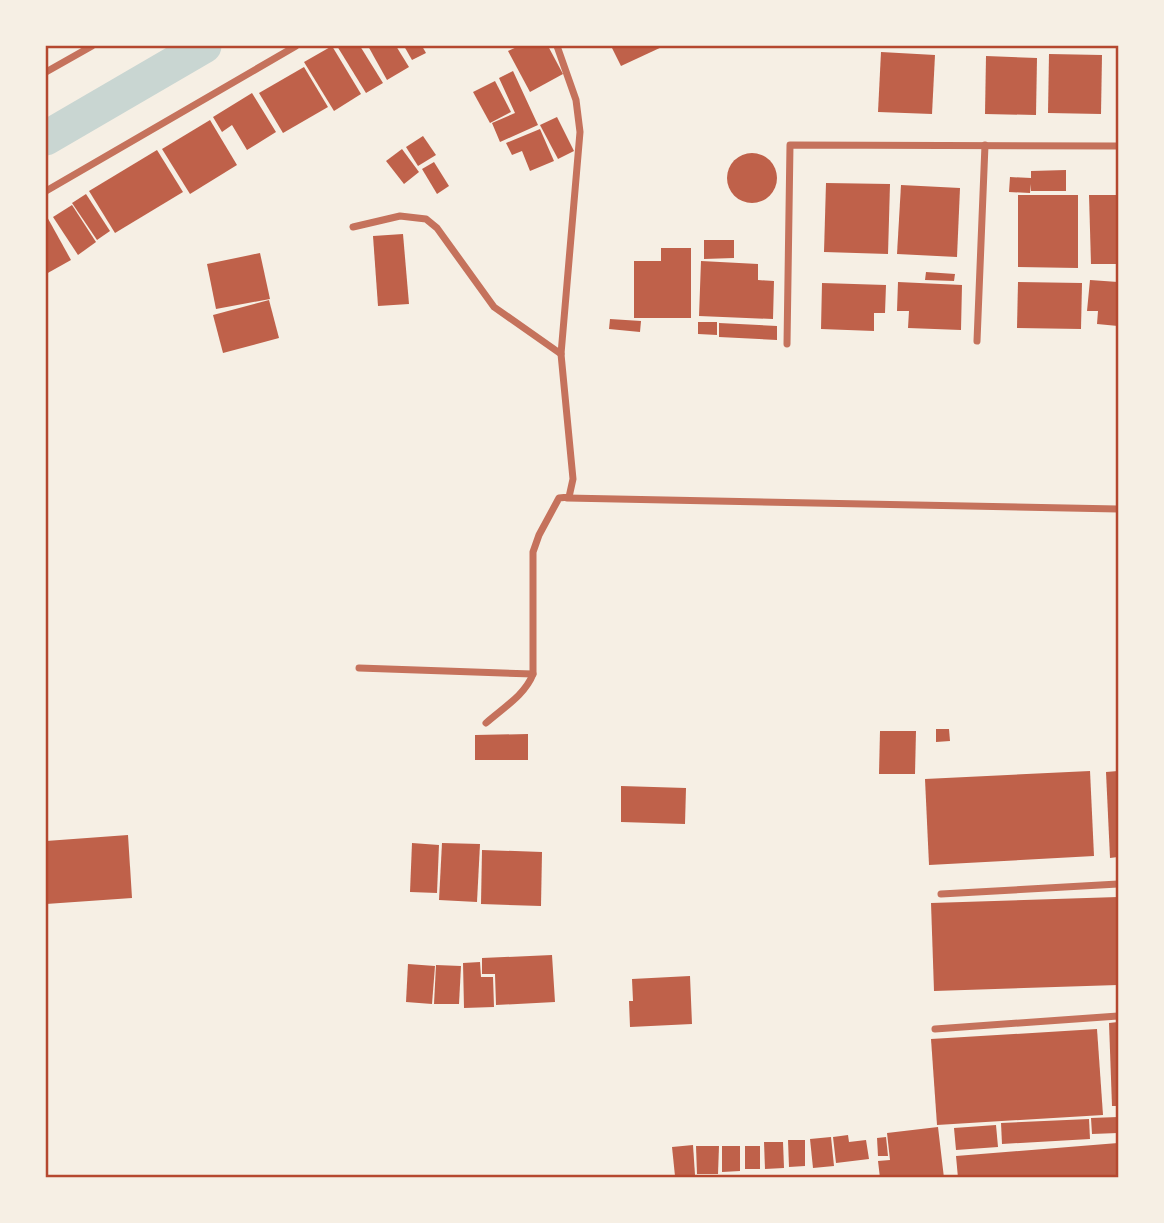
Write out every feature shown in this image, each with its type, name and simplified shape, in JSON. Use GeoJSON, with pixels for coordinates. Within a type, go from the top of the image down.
{"type":"FeatureCollection","features":[{"type":"Feature","properties":{"kind":"street"},"geometry":{"type":"LineString","coordinates":[[46,72],[92,46]]}},
{"type":"Feature","properties":{"kind":"street"},"geometry":{"type":"LineString","coordinates":[[46,191],[296,46]]}},
{"type":"Feature","properties":{"kind":"street"},"geometry":{"type":"LineString","coordinates":[[558,46],[576,100],[580,132],[561,354],[573,479],[569,497],[559,498]]}},
{"type":"Feature","properties":{"kind":"street"},"geometry":{"type":"LineString","coordinates":[[787,344],[790,145],[1118,146]]}},
{"type":"Feature","properties":{"kind":"street"},"geometry":{"type":"LineString","coordinates":[[977,341],[985,145]]}},
{"type":"Feature","properties":{"kind":"street"},"geometry":{"type":"LineString","coordinates":[[353,227],[400,216],[426,219],[436,228],[494,307],[561,354]]}},
{"type":"Feature","properties":{"kind":"street"},"geometry":{"type":"LineString","coordinates":[[559,498],[1118,509]]}},
{"type":"Feature","properties":{"kind":"street"},"geometry":{"type":"LineString","coordinates":[[486,723],[530,684],[533,674],[533,552],[559,498]]}},
{"type":"Feature","properties":{"kind":"street"},"geometry":{"type":"LineString","coordinates":[[359,668],[533,674]]}},
{"type":"Feature","properties":{"kind":"street"},"geometry":{"type":"LineString","coordinates":[[941,894],[1118,884]]}},
{"type":"Feature","properties":{"kind":"street"},"geometry":{"type":"LineString","coordinates":[[934,1029],[1118,1016]]}},
{"type":"Feature","properties":{"kind":"building"},"geometry":{"type":"Polygon","coordinates":[[[332,46],[361,94],[334,111],[304,62],[332,46]]]}},
{"type":"Feature","properties":{"kind":"building"},"geometry":{"type":"Polygon","coordinates":[[[337,46],[360,46],[383,83],[366,93],[337,46]]]}},
{"type":"Feature","properties":{"kind":"building"},"geometry":{"type":"Polygon","coordinates":[[[368,46],[396,46],[409,67],[387,80],[368,46]]]}},
{"type":"Feature","properties":{"kind":"building"},"geometry":{"type":"Polygon","coordinates":[[[404,46],[422,46],[426,53],[412,60],[404,46]]]}},
{"type":"Feature","properties":{"kind":"building"},"geometry":{"type":"Polygon","coordinates":[[[519,46],[548,46],[563,74],[530,92],[508,51],[519,46]]]}},
{"type":"Feature","properties":{"kind":"building"},"geometry":{"type":"Polygon","coordinates":[[[611,46],[664,46],[621,66],[611,46]]]}},
{"type":"Feature","properties":{"kind":"building"},"geometry":{"type":"Polygon","coordinates":[[[881,52],[935,55],[932,114],[878,112],[881,52]]]}},
{"type":"Feature","properties":{"kind":"building"},"geometry":{"type":"Polygon","coordinates":[[[1049,54],[1102,55],[1101,114],[1048,113],[1049,54]]]}},
{"type":"Feature","properties":{"kind":"building"},"geometry":{"type":"Polygon","coordinates":[[[986,56],[1037,58],[1036,115],[985,114],[986,56]]]}},
{"type":"Feature","properties":{"kind":"building"},"geometry":{"type":"Polygon","coordinates":[[[304,67],[328,107],[283,133],[259,93],[304,67]]]}},
{"type":"Feature","properties":{"kind":"building"},"geometry":{"type":"Polygon","coordinates":[[[513,71],[538,125],[500,142],[492,123],[515,113],[499,78],[513,71]]]}},
{"type":"Feature","properties":{"kind":"building"},"geometry":{"type":"Polygon","coordinates":[[[495,81],[511,112],[490,123],[473,92],[495,81]]]}},
{"type":"Feature","properties":{"kind":"building"},"geometry":{"type":"Polygon","coordinates":[[[252,93],[276,132],[247,150],[232,125],[222,132],[213,117],[252,93]]]}},
{"type":"Feature","properties":{"kind":"building"},"geometry":{"type":"Polygon","coordinates":[[[557,117],[574,151],[558,159],[540,125],[557,117]]]}},
{"type":"Feature","properties":{"kind":"building"},"geometry":{"type":"Polygon","coordinates":[[[210,120],[237,165],[190,194],[162,149],[210,120]]]}},
{"type":"Feature","properties":{"kind":"building"},"geometry":{"type":"Polygon","coordinates":[[[540,129],[554,161],[530,171],[522,151],[512,155],[506,143],[540,129]]]}},
{"type":"Feature","properties":{"kind":"building"},"geometry":{"type":"Polygon","coordinates":[[[423,136],[436,155],[418,166],[406,147],[423,136]]]}},
{"type":"Feature","properties":{"kind":"building"},"geometry":{"type":"Polygon","coordinates":[[[402,149],[419,172],[404,184],[386,161],[402,149]]]}},
{"type":"Feature","properties":{"kind":"building"},"geometry":{"type":"Polygon","coordinates":[[[157,150],[183,192],[115,233],[89,191],[157,150]]]}},
{"type":"Feature","properties":{"kind":"building"},"geometry":{"type":"Polygon","coordinates":[[[752,153],[770,160],[777,178],[770,196],[752,203],[734,196],[727,178],[734,160],[752,153]]]}},
{"type":"Feature","properties":{"kind":"building"},"geometry":{"type":"Polygon","coordinates":[[[434,162],[449,186],[437,194],[422,169],[434,162]]]}},
{"type":"Feature","properties":{"kind":"building"},"geometry":{"type":"Polygon","coordinates":[[[1066,170],[1066,191],[1031,191],[1031,184],[1030,193],[1009,192],[1010,177],[1031,178],[1031,171],[1066,170]]]}},
{"type":"Feature","properties":{"kind":"building"},"geometry":{"type":"Polygon","coordinates":[[[826,183],[890,184],[888,254],[824,252],[826,183]]]}},
{"type":"Feature","properties":{"kind":"building"},"geometry":{"type":"Polygon","coordinates":[[[901,185],[960,188],[957,257],[897,254],[901,185]]]}},
{"type":"Feature","properties":{"kind":"building"},"geometry":{"type":"Polygon","coordinates":[[[86,194],[110,231],[97,240],[72,203],[86,194]]]}},
{"type":"Feature","properties":{"kind":"building"},"geometry":{"type":"Polygon","coordinates":[[[1018,195],[1078,195],[1078,268],[1018,267],[1018,195]]]}},
{"type":"Feature","properties":{"kind":"building"},"geometry":{"type":"Polygon","coordinates":[[[1089,195],[1118,195],[1118,264],[1091,264],[1089,195]]]}},
{"type":"Feature","properties":{"kind":"building"},"geometry":{"type":"Polygon","coordinates":[[[72,205],[96,242],[78,255],[53,217],[72,205]]]}},
{"type":"Feature","properties":{"kind":"building"},"geometry":{"type":"Polygon","coordinates":[[[46,215],[71,260],[46,274],[46,215]]]}},
{"type":"Feature","properties":{"kind":"building"},"geometry":{"type":"Polygon","coordinates":[[[403,234],[409,304],[378,306],[373,236],[403,234]]]}},
{"type":"Feature","properties":{"kind":"building"},"geometry":{"type":"Polygon","coordinates":[[[704,240],[734,240],[734,258],[704,259],[704,240]]]}},
{"type":"Feature","properties":{"kind":"building"},"geometry":{"type":"Polygon","coordinates":[[[661,248],[691,248],[691,318],[634,318],[634,261],[661,261],[661,248]]]}},
{"type":"Feature","properties":{"kind":"building"},"geometry":{"type":"Polygon","coordinates":[[[260,253],[270,299],[216,309],[207,264],[260,253]]]}},
{"type":"Feature","properties":{"kind":"building"},"geometry":{"type":"Polygon","coordinates":[[[701,261],[758,264],[758,280],[774,281],[773,319],[699,316],[701,261]]]}},
{"type":"Feature","properties":{"kind":"building"},"geometry":{"type":"Polygon","coordinates":[[[926,272],[955,274],[954,281],[925,280],[926,272]]]}},
{"type":"Feature","properties":{"kind":"building"},"geometry":{"type":"Polygon","coordinates":[[[1090,280],[1118,282],[1118,326],[1097,324],[1098,311],[1087,311],[1090,280]]]}},
{"type":"Feature","properties":{"kind":"building"},"geometry":{"type":"Polygon","coordinates":[[[898,282],[962,285],[961,330],[908,328],[909,311],[897,311],[898,282]]]}},
{"type":"Feature","properties":{"kind":"building"},"geometry":{"type":"Polygon","coordinates":[[[1018,282],[1082,283],[1081,329],[1017,328],[1018,282]]]}},
{"type":"Feature","properties":{"kind":"building"},"geometry":{"type":"Polygon","coordinates":[[[822,283],[886,285],[885,313],[874,313],[874,331],[821,329],[822,283]]]}},
{"type":"Feature","properties":{"kind":"building"},"geometry":{"type":"Polygon","coordinates":[[[269,300],[279,338],[223,353],[213,315],[269,300]]]}},
{"type":"Feature","properties":{"kind":"building"},"geometry":{"type":"Polygon","coordinates":[[[610,319],[641,321],[640,332],[609,329],[610,319]]]}},
{"type":"Feature","properties":{"kind":"building"},"geometry":{"type":"Polygon","coordinates":[[[698,322],[717,322],[717,335],[698,334],[698,322]]]}},
{"type":"Feature","properties":{"kind":"building"},"geometry":{"type":"Polygon","coordinates":[[[719,323],[777,326],[777,340],[719,337],[719,323]]]}},
{"type":"Feature","properties":{"kind":"building"},"geometry":{"type":"Polygon","coordinates":[[[936,729],[949,729],[950,741],[936,742],[936,729]]]}},
{"type":"Feature","properties":{"kind":"building"},"geometry":{"type":"Polygon","coordinates":[[[880,731],[916,731],[915,774],[879,774],[880,731]]]}},
{"type":"Feature","properties":{"kind":"building"},"geometry":{"type":"Polygon","coordinates":[[[528,734],[528,760],[475,760],[475,735],[528,734]]]}},
{"type":"Feature","properties":{"kind":"building"},"geometry":{"type":"Polygon","coordinates":[[[1090,771],[1094,856],[929,865],[925,779],[1090,771]]]}},
{"type":"Feature","properties":{"kind":"building"},"geometry":{"type":"Polygon","coordinates":[[[1118,771],[1118,857],[1110,858],[1106,772],[1118,771]]]}},
{"type":"Feature","properties":{"kind":"building"},"geometry":{"type":"Polygon","coordinates":[[[621,786],[686,788],[685,824],[621,822],[621,786]]]}},
{"type":"Feature","properties":{"kind":"building"},"geometry":{"type":"Polygon","coordinates":[[[128,835],[132,898],[46,904],[46,841],[128,835]]]}},
{"type":"Feature","properties":{"kind":"building"},"geometry":{"type":"Polygon","coordinates":[[[412,843],[439,845],[437,893],[410,892],[412,843]]]}},
{"type":"Feature","properties":{"kind":"building"},"geometry":{"type":"Polygon","coordinates":[[[442,843],[480,844],[477,902],[439,900],[442,843]]]}},
{"type":"Feature","properties":{"kind":"building"},"geometry":{"type":"Polygon","coordinates":[[[482,850],[542,852],[541,906],[481,904],[482,850]]]}},
{"type":"Feature","properties":{"kind":"building"},"geometry":{"type":"Polygon","coordinates":[[[1118,897],[1118,985],[934,991],[931,903],[1118,897]]]}},
{"type":"Feature","properties":{"kind":"building"},"geometry":{"type":"Polygon","coordinates":[[[552,955],[555,1002],[496,1005],[495,974],[482,974],[482,958],[552,955]]]}},
{"type":"Feature","properties":{"kind":"building"},"geometry":{"type":"Polygon","coordinates":[[[480,962],[481,977],[493,977],[494,1007],[464,1008],[463,963],[480,962]]]}},
{"type":"Feature","properties":{"kind":"building"},"geometry":{"type":"Polygon","coordinates":[[[408,964],[435,966],[432,1004],[406,1002],[408,964]]]}},
{"type":"Feature","properties":{"kind":"building"},"geometry":{"type":"Polygon","coordinates":[[[436,965],[461,966],[459,1004],[434,1004],[436,965]]]}},
{"type":"Feature","properties":{"kind":"building"},"geometry":{"type":"Polygon","coordinates":[[[690,976],[692,1024],[630,1027],[632,979],[690,976]]]}},
{"type":"Feature","properties":{"kind":"building"},"geometry":{"type":"Polygon","coordinates":[[[1118,1022],[1118,1106],[1112,1106],[1109,1023],[1118,1022]]]}},
{"type":"Feature","properties":{"kind":"building"},"geometry":{"type":"Polygon","coordinates":[[[1097,1029],[1103,1115],[937,1125],[931,1039],[1097,1029]]]}},
{"type":"Feature","properties":{"kind":"building"},"geometry":{"type":"Polygon","coordinates":[[[1118,1117],[1118,1133],[1092,1134],[1091,1118],[1118,1117]]]}},
{"type":"Feature","properties":{"kind":"building"},"geometry":{"type":"Polygon","coordinates":[[[1089,1119],[1090,1139],[1002,1144],[1001,1123],[1089,1119]]]}},
{"type":"Feature","properties":{"kind":"building"},"geometry":{"type":"Polygon","coordinates":[[[996,1125],[998,1147],[956,1150],[954,1128],[996,1125]]]}},
{"type":"Feature","properties":{"kind":"building"},"geometry":{"type":"Polygon","coordinates":[[[938,1127],[944,1178],[880,1178],[878,1161],[890,1160],[887,1133],[938,1127]]]}},
{"type":"Feature","properties":{"kind":"building"},"geometry":{"type":"Polygon","coordinates":[[[848,1135],[849,1142],[866,1140],[869,1159],[836,1163],[833,1137],[848,1135]]]}},
{"type":"Feature","properties":{"kind":"building"},"geometry":{"type":"Polygon","coordinates":[[[831,1137],[834,1166],[813,1168],[810,1139],[831,1137]]]}},
{"type":"Feature","properties":{"kind":"building"},"geometry":{"type":"Polygon","coordinates":[[[886,1137],[888,1156],[878,1156],[877,1138],[886,1137]]]}},
{"type":"Feature","properties":{"kind":"building"},"geometry":{"type":"Polygon","coordinates":[[[788,1140],[805,1140],[805,1166],[789,1167],[788,1140]]]}},
{"type":"Feature","properties":{"kind":"building"},"geometry":{"type":"Polygon","coordinates":[[[764,1142],[783,1142],[784,1168],[765,1169],[764,1142]]]}},
{"type":"Feature","properties":{"kind":"building"},"geometry":{"type":"Polygon","coordinates":[[[1118,1143],[1118,1178],[958,1178],[956,1156],[1118,1143]]]}},
{"type":"Feature","properties":{"kind":"building"},"geometry":{"type":"Polygon","coordinates":[[[693,1145],[695,1175],[675,1176],[672,1147],[693,1145]]]}},
{"type":"Feature","properties":{"kind":"building"},"geometry":{"type":"Polygon","coordinates":[[[696,1146],[719,1146],[718,1174],[697,1174],[696,1146]]]}},
{"type":"Feature","properties":{"kind":"building"},"geometry":{"type":"Polygon","coordinates":[[[722,1146],[740,1146],[740,1171],[722,1172],[722,1146]]]}},
{"type":"Feature","properties":{"kind":"building"},"geometry":{"type":"Polygon","coordinates":[[[745,1146],[760,1146],[760,1169],[745,1169],[745,1146]]]}},
{"type":"Feature","properties":{"kind":"waterway"},"geometry":{"type":"LineString","coordinates":[[46,138],[204,46]]}}]}
